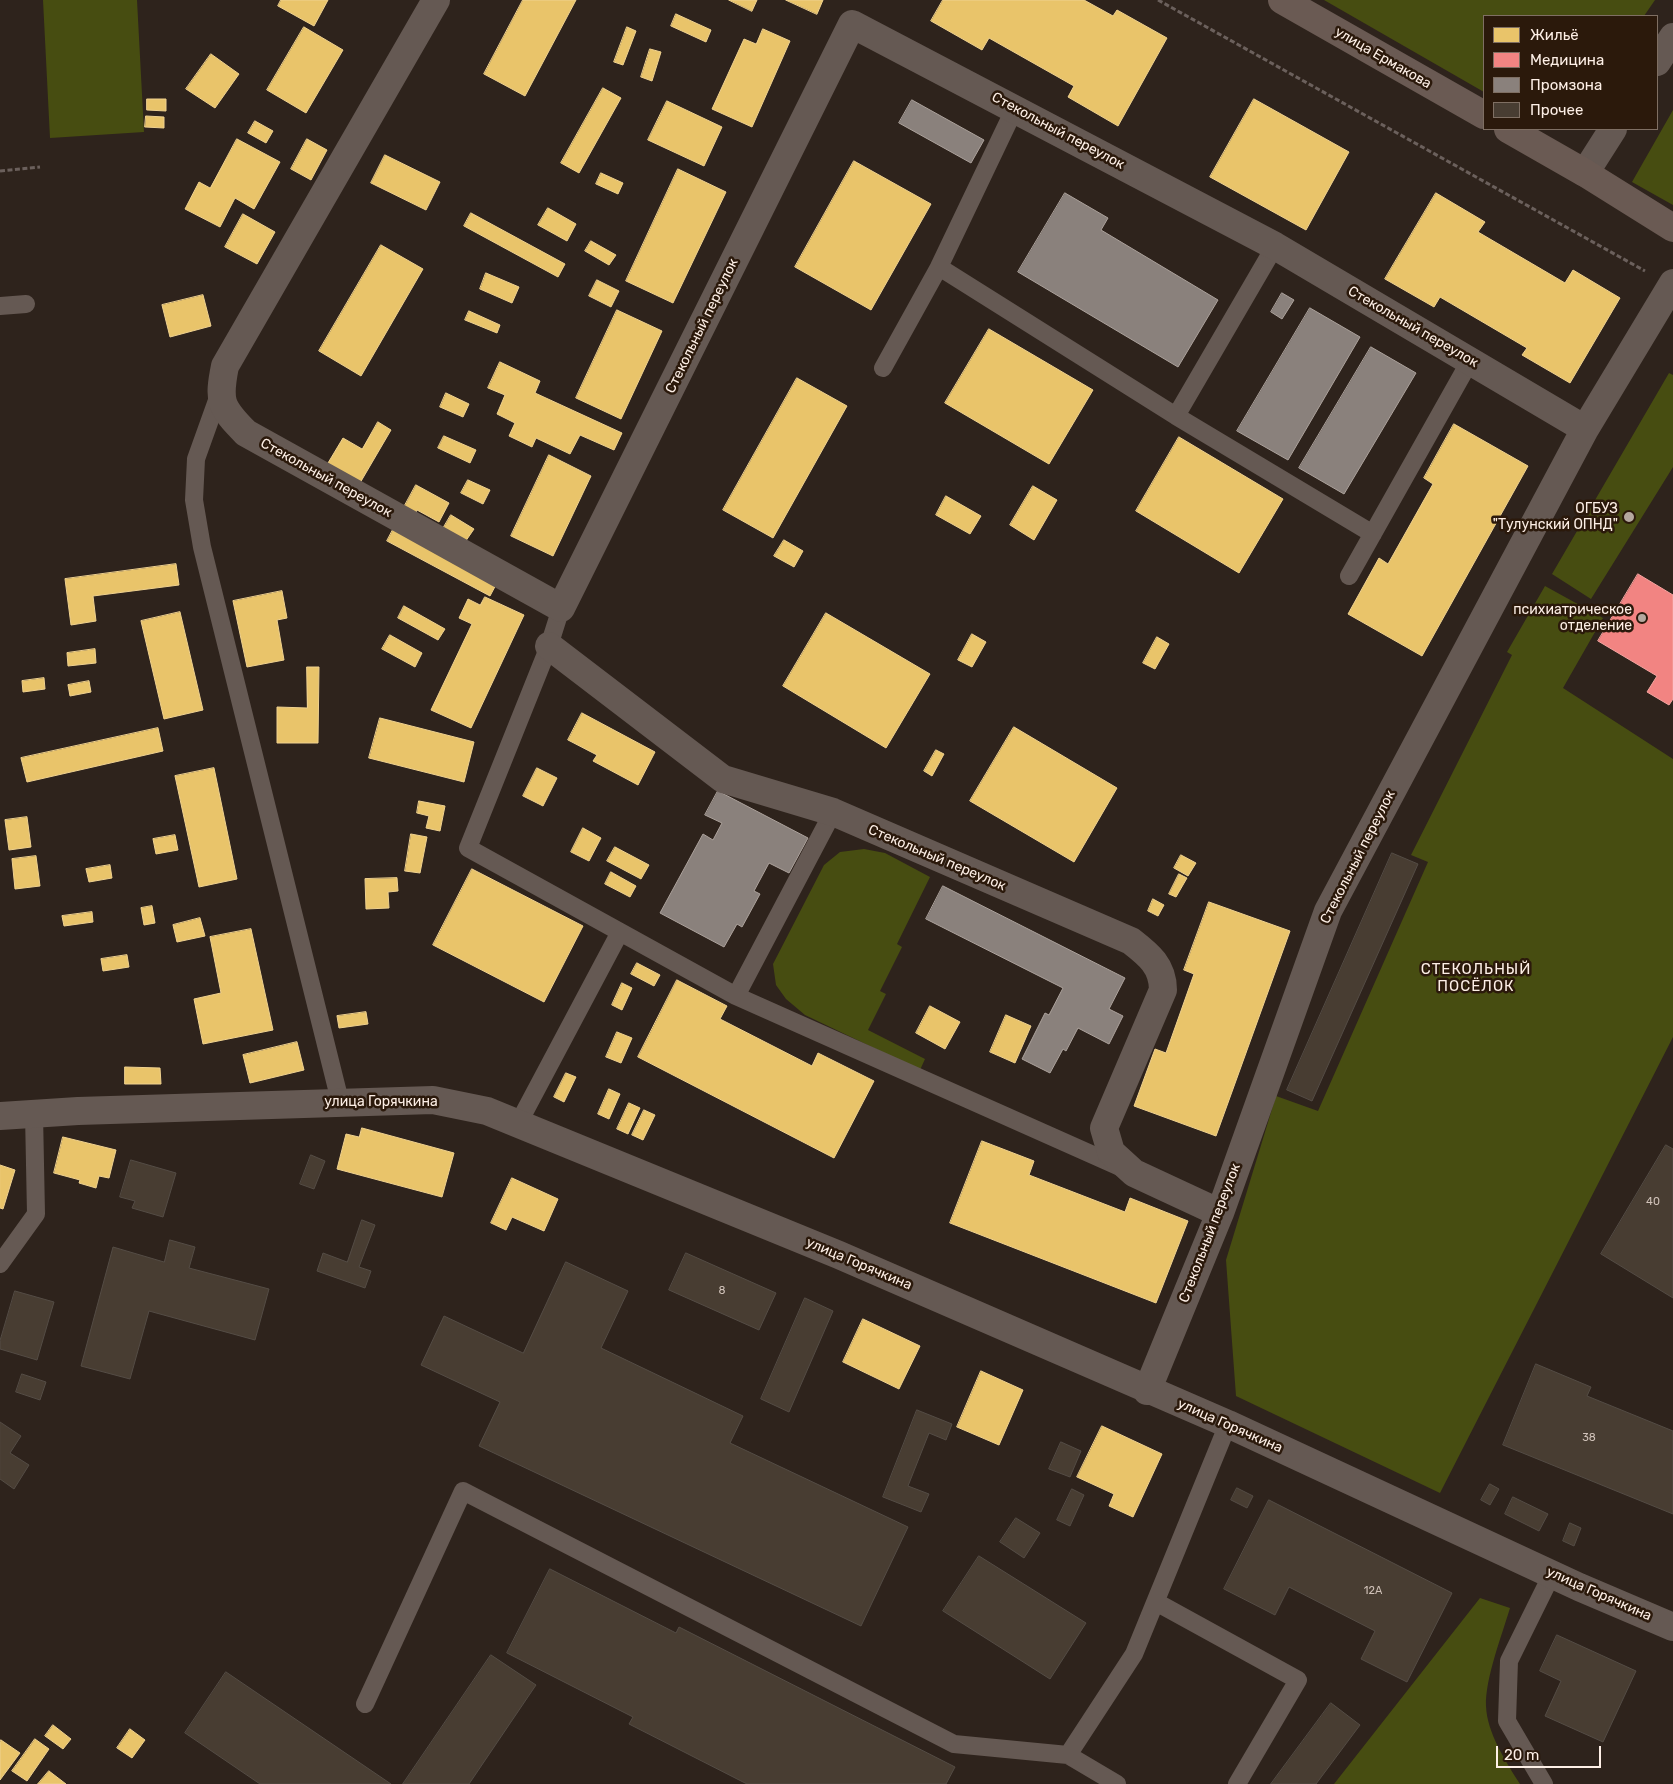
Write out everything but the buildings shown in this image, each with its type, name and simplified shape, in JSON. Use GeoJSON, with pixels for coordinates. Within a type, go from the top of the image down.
{"type":"FeatureCollection","features":[{"type":"Feature","properties":{"kind":"street"},"geometry":{"type":"LineString","coordinates":[[220,392],[225,366],[436,0]]}},
{"type":"Feature","properties":{"kind":"street","name":"улица Ермакова"},"geometry":{"type":"LineString","coordinates":[[1282,0],[1483,114]]}},
{"type":"Feature","properties":{"kind":"street","name":"Стекольный переулок"},"geometry":{"type":"LineString","coordinates":[[220,392],[229,416],[246,433],[561,608],[852,24],[1275,246],[1585,429]]}},
{"type":"Feature","properties":{"kind":"street"},"geometry":{"type":"LineString","coordinates":[[1658,60],[1673,37]]}},
{"type":"Feature","properties":{"kind":"street"},"geometry":{"type":"LineString","coordinates":[[1510,130],[1585,173],[1673,228]]}},
{"type":"Feature","properties":{"kind":"street"},"geometry":{"type":"LineString","coordinates":[[1585,173],[1612,130]]}},
{"type":"Feature","properties":{"kind":"street","name":"Стекольный переулок"},"geometry":{"type":"LineString","coordinates":[[1147,1390],[1220,1213],[1328,911],[1585,429],[1672,284]]}},
{"type":"Feature","properties":{"kind":"street","name":"Стекольный переулок"},"geometry":{"type":"LineString","coordinates":[[549,646],[723,779],[833,812],[1130,941],[1156,962],[1163,977],[1163,990],[1104,1128],[1111,1152],[1134,1173]]}},
{"type":"Feature","properties":{"kind":"street","name":"улица Горячкина"},"geometry":{"type":"LineString","coordinates":[[0,1116],[340,1101],[433,1100],[486,1111],[839,1255],[1228,1424],[1552,1574],[1673,1627]]}},
{"type":"Feature","properties":{"kind":"street"},"geometry":{"type":"LineString","coordinates":[[1134,1173],[1220,1213]]}},
{"type":"Feature","properties":{"kind":"lane"},"geometry":{"type":"LineString","coordinates":[[884,368],[939,267],[1015,108]]}},
{"type":"Feature","properties":{"kind":"lane"},"geometry":{"type":"LineString","coordinates":[[1176,416],[1275,246]]}},
{"type":"Feature","properties":{"kind":"lane"},"geometry":{"type":"LineString","coordinates":[[939,267],[1176,416],[1373,534]]}},
{"type":"Feature","properties":{"kind":"lane"},"geometry":{"type":"LineString","coordinates":[[0,306],[26,304]]}},
{"type":"Feature","properties":{"kind":"lane"},"geometry":{"type":"LineString","coordinates":[[1349,576],[1470,361]]}},
{"type":"Feature","properties":{"kind":"lane"},"geometry":{"type":"LineString","coordinates":[[220,392],[196,459],[194,500],[202,547],[340,1101]]}},
{"type":"Feature","properties":{"kind":"lane"},"geometry":{"type":"LineString","coordinates":[[561,608],[549,646],[468,848],[736,996],[1134,1173]]}},
{"type":"Feature","properties":{"kind":"lane"},"geometry":{"type":"LineString","coordinates":[[736,996],[833,812]]}},
{"type":"Feature","properties":{"kind":"lane"},"geometry":{"type":"LineString","coordinates":[[518,1124],[620,932]]}},
{"type":"Feature","properties":{"kind":"lane"},"geometry":{"type":"LineString","coordinates":[[0,1264],[36,1214],[34,1114]]}},
{"type":"Feature","properties":{"kind":"lane"},"geometry":{"type":"LineString","coordinates":[[1068,1755],[1134,1654],[1228,1424]]}},
{"type":"Feature","properties":{"kind":"lane"},"geometry":{"type":"LineString","coordinates":[[365,1704],[463,1491],[954,1744],[1068,1755],[1117,1784]]}},
{"type":"Feature","properties":{"kind":"lane"},"geometry":{"type":"LineString","coordinates":[[1544,1784],[1507,1722],[1510,1661],[1552,1574]]}},
{"type":"Feature","properties":{"kind":"lane"},"geometry":{"type":"LineString","coordinates":[[1156,1602],[1298,1680],[1237,1784]]}},
{"type":"Feature","properties":{"kind":"path"},"geometry":{"type":"LineString","coordinates":[[1158,0],[1672,284]]}},
{"type":"Feature","properties":{"kind":"path"},"geometry":{"type":"LineString","coordinates":[[0,171],[40,167]]}},
{"type":"Feature","properties":{"kind":"green space"},"geometry":{"type":"Polygon","coordinates":[[[43,0],[137,0],[144,132],[50,138],[43,0]]]}},
{"type":"Feature","properties":{"kind":"green space"},"geometry":{"type":"Polygon","coordinates":[[[1324,0],[1655,0],[1645,15],[1483,15],[1483,91],[1324,0]]]}},
{"type":"Feature","properties":{"kind":"green space"},"geometry":{"type":"Polygon","coordinates":[[[1673,110],[1673,205],[1632,182],[1673,110]]]}},
{"type":"Feature","properties":{"kind":"green space"},"geometry":{"type":"Polygon","coordinates":[[[1669,373],[1673,375],[1673,467],[1591,599],[1552,574],[1669,373]]]}},
{"type":"Feature","properties":{"kind":"green space"},"geometry":{"type":"Polygon","coordinates":[[[1545,586],[1603,618],[1563,688],[1673,759],[1673,1037],[1440,1493],[1236,1396],[1226,1260],[1276,1096],[1318,1111],[1428,862],[1411,855],[1512,655],[1507,652],[1545,586]]]}},
{"type":"Feature","properties":{"kind":"green space"},"geometry":{"type":"Polygon","coordinates":[[[864,849],[885,853],[930,877],[897,944],[902,947],[880,991],[886,994],[868,1030],[925,1059],[920,1070],[805,1015],[786,999],[776,985],[773,964],[824,865],[840,852],[864,849]]]}},
{"type":"Feature","properties":{"kind":"green space"},"geometry":{"type":"Polygon","coordinates":[[[1480,1598],[1510,1608],[1491,1670],[1486,1695],[1486,1706],[1487,1716],[1494,1737],[1503,1757],[1520,1784],[1334,1784],[1480,1598]]]}},
{"type":"Feature","properties":{"kind":"place","name":"ОГБУЗ \"Тулунский ОПНД\""},"geometry":{"type":"Point","coordinates":[1629,517]}},
{"type":"Feature","properties":{"kind":"place","name":"психиатрическое отделение"},"geometry":{"type":"Point","coordinates":[1642,618]}},
{"type":"Feature","properties":{"kind":"district","name":"СТЕКОЛЬНЫЙ ПОСЁЛОК"},"geometry":{"type":"Point","coordinates":[1476,978]}}]}
